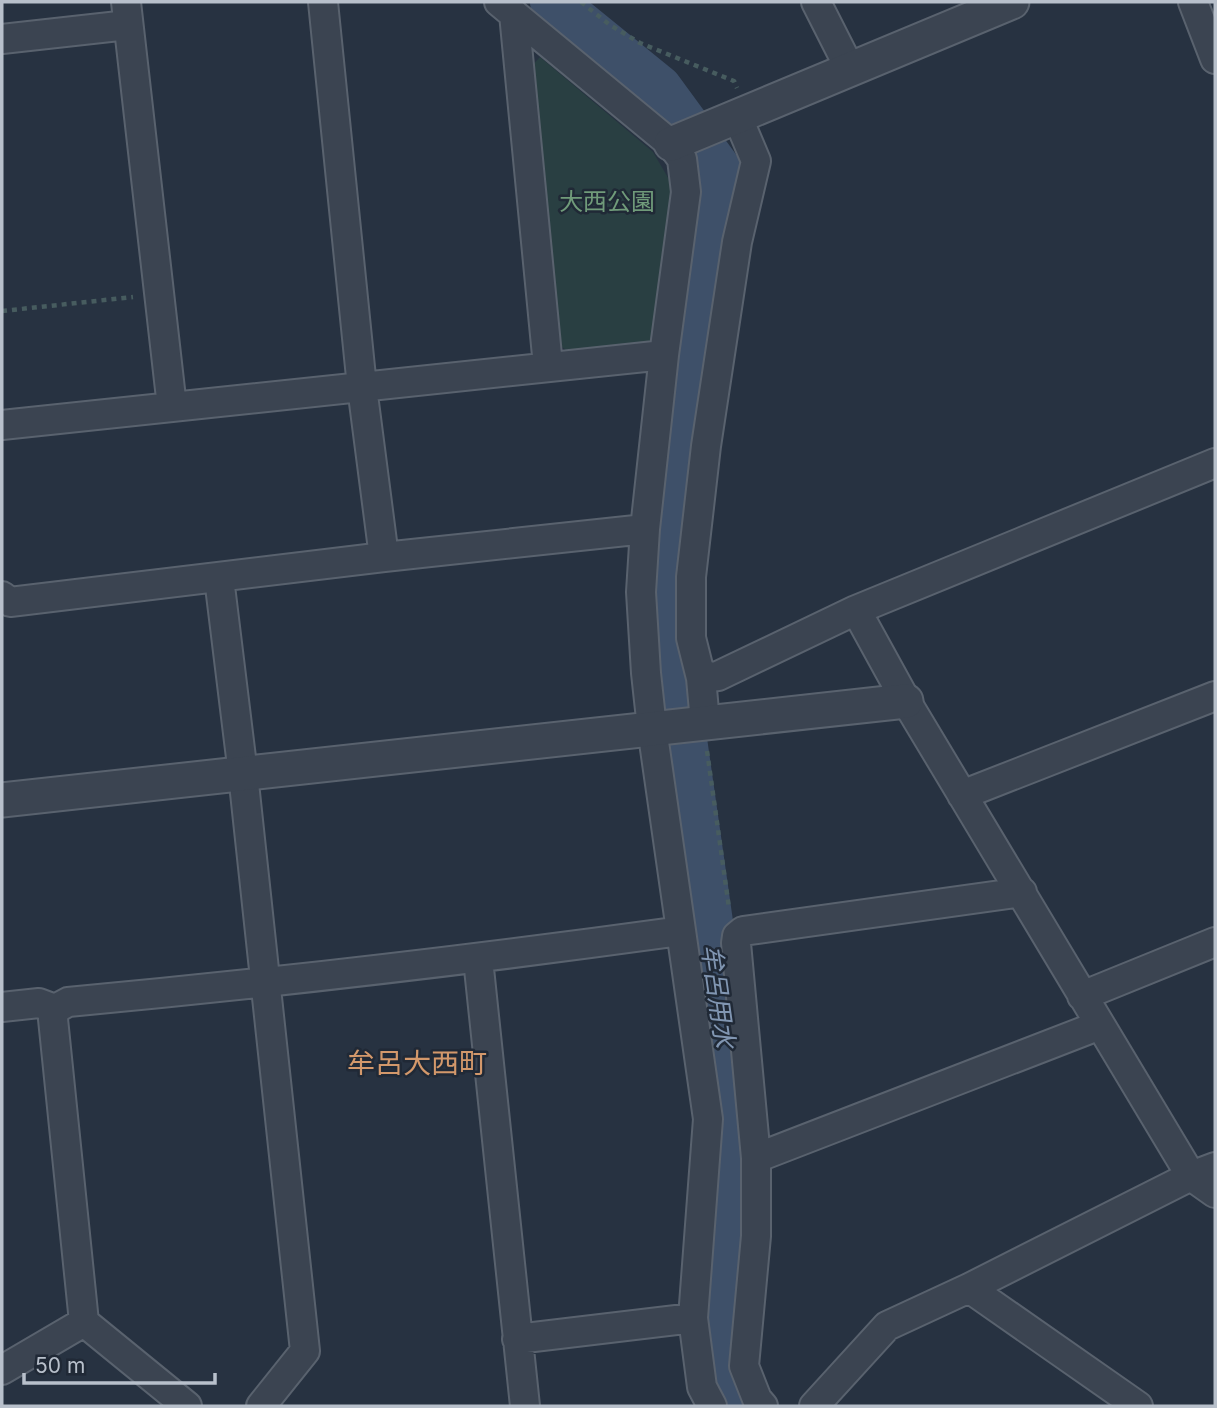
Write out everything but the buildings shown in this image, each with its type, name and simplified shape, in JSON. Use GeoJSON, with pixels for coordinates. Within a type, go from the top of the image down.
{"type":"FeatureCollection","features":[{"type":"Feature","properties":{"kind":"street"},"geometry":{"type":"LineString","coordinates":[[323,2],[362,387],[384,557]]}},
{"type":"Feature","properties":{"kind":"street"},"geometry":{"type":"LineString","coordinates":[[816,2],[850,69]]}},
{"type":"Feature","properties":{"kind":"street"},"geometry":{"type":"LineString","coordinates":[[671,144],[731,111],[850,69],[1012,2]]}},
{"type":"Feature","properties":{"kind":"street"},"geometry":{"type":"LineString","coordinates":[[1193,2],[1215,59]]}},
{"type":"Feature","properties":{"kind":"street"},"geometry":{"type":"LineString","coordinates":[[506,8],[548,366]]}},
{"type":"Feature","properties":{"kind":"street"},"geometry":{"type":"LineString","coordinates":[[506,8],[671,144],[682,159],[686,192],[664,355],[645,529],[641,592],[646,673],[685,728]]}},
{"type":"Feature","properties":{"kind":"street"},"geometry":{"type":"LineString","coordinates":[[2,39],[127,13],[172,407]]}},
{"type":"Feature","properties":{"kind":"street"},"geometry":{"type":"LineString","coordinates":[[712,1406],[702,1387],[693,1318],[708,1119],[681,931],[685,728],[701,678],[691,638],[691,576],[706,446],[737,242],[755,160],[731,111]]}},
{"type":"Feature","properties":{"kind":"street"},"geometry":{"type":"LineString","coordinates":[[2,425],[664,355]]}},
{"type":"Feature","properties":{"kind":"street"},"geometry":{"type":"LineString","coordinates":[[701,678],[718,676],[856,610],[1215,463]]}},
{"type":"Feature","properties":{"kind":"street"},"geometry":{"type":"LineString","coordinates":[[4,600],[645,529]]}},
{"type":"Feature","properties":{"kind":"street"},"geometry":{"type":"LineString","coordinates":[[219,578],[243,774],[305,1351],[261,1406]]}},
{"type":"Feature","properties":{"kind":"street"},"geometry":{"type":"LineString","coordinates":[[856,610],[906,701],[1100,1026],[1215,1193]]}},
{"type":"Feature","properties":{"kind":"street"},"geometry":{"type":"LineString","coordinates":[[962,795],[1215,696]]}},
{"type":"Feature","properties":{"kind":"street"},"geometry":{"type":"LineString","coordinates":[[2,800],[685,728],[906,701]]}},
{"type":"Feature","properties":{"kind":"street"},"geometry":{"type":"LineString","coordinates":[[763,1406],[757,1399],[744,1366],[755,1236],[756,1158],[737,936],[743,931],[1022,892]]}},
{"type":"Feature","properties":{"kind":"street"},"geometry":{"type":"LineString","coordinates":[[2,1007],[39,1003],[55,1009],[68,1002],[264,984],[681,931]]}},
{"type":"Feature","properties":{"kind":"street"},"geometry":{"type":"LineString","coordinates":[[1082,996],[1215,942]]}},
{"type":"Feature","properties":{"kind":"street"},"geometry":{"type":"LineString","coordinates":[[478,958],[526,1406]]}},
{"type":"Feature","properties":{"kind":"street"},"geometry":{"type":"LineString","coordinates":[[55,1009],[53,1019],[85,1322],[187,1406]]}},
{"type":"Feature","properties":{"kind":"street"},"geometry":{"type":"LineString","coordinates":[[756,1158],[1100,1026]]}},
{"type":"Feature","properties":{"kind":"street"},"geometry":{"type":"LineString","coordinates":[[814,1406],[887,1326],[1203,1172]]}},
{"type":"Feature","properties":{"kind":"street"},"geometry":{"type":"LineString","coordinates":[[969,1288],[1138,1406]]}},
{"type":"Feature","properties":{"kind":"street"},"geometry":{"type":"LineString","coordinates":[[517,1339],[693,1318]]}},
{"type":"Feature","properties":{"kind":"street"},"geometry":{"type":"LineString","coordinates":[[2,1370],[85,1322]]}},
{"type":"Feature","properties":{"kind":"path"},"geometry":{"type":"LineString","coordinates":[[581,2],[639,43],[734,81],[731,111]]}},
{"type":"Feature","properties":{"kind":"path"},"geometry":{"type":"LineString","coordinates":[[2,311],[159,294]]}},
{"type":"Feature","properties":{"kind":"path"},"geometry":{"type":"LineString","coordinates":[[685,728],[732,928],[737,936]]}},
{"type":"Feature","properties":{"kind":"green space","name":"大西公園"},"geometry":{"type":"Polygon","coordinates":[[[540,57],[653,152],[670,181],[671,215],[653,341],[570,352],[558,345],[528,70],[540,57]]]}},
{"type":"Feature","properties":{"kind":"waterway","name":"牟呂用水"},"geometry":{"type":"LineString","coordinates":[[553,2],[659,88],[719,170],[695,389],[669,584],[675,676],[729,1072],[734,1185],[719,1329],[724,1384],[734,1406]]}},
{"type":"Feature","properties":{"kind":"district","name":"牟呂大西町"},"geometry":{"type":"Point","coordinates":[417,1063]}}]}
